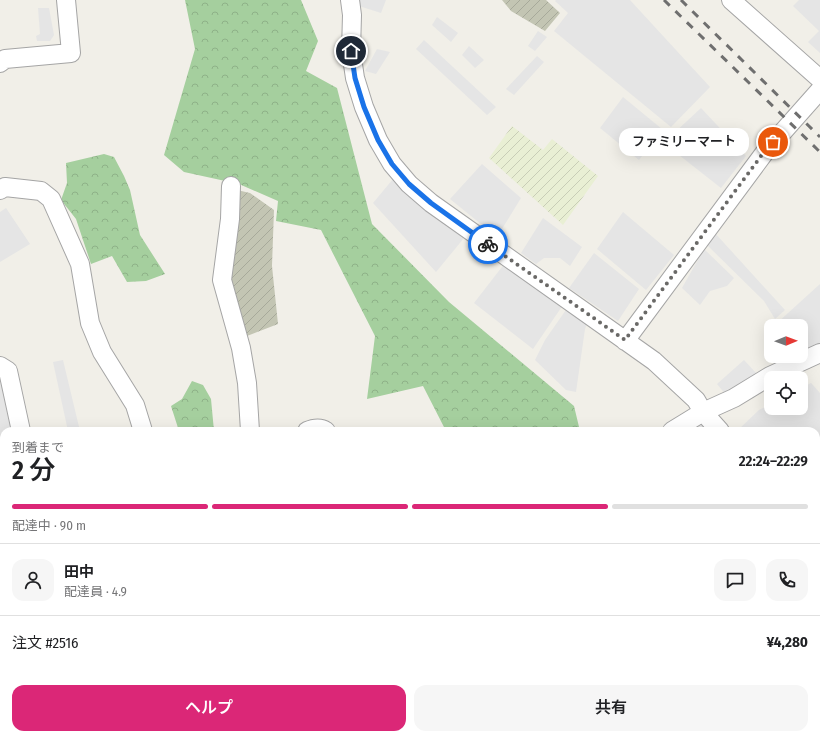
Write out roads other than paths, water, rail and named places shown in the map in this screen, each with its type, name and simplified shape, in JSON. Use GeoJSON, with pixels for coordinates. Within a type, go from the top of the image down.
{"type":"FeatureCollection","features":[{"type":"Feature","properties":{"kind":"street"},"geometry":{"type":"LineString","coordinates":[[0,63],[5,59],[71,53],[66,0]]}},
{"type":"Feature","properties":{"kind":"street"},"geometry":{"type":"LineString","coordinates":[[350,0],[352,15],[351,51],[355,78],[364,107],[378,140],[392,164],[409,184],[431,203],[654,361],[696,400],[702,412],[716,427]]}},
{"type":"Feature","properties":{"kind":"street"},"geometry":{"type":"LineString","coordinates":[[731,0],[820,79]]}},
{"type":"Feature","properties":{"kind":"street"},"geometry":{"type":"LineString","coordinates":[[625,340],[764,152],[820,90]]}},
{"type":"Feature","properties":{"kind":"street"},"geometry":{"type":"LineString","coordinates":[[2,184],[41,191],[51,199],[80,264],[90,322],[102,352],[135,405],[142,427]]}},
{"type":"Feature","properties":{"kind":"street"},"geometry":{"type":"LineString","coordinates":[[231,186],[230,219],[222,280],[241,348],[247,383],[250,427]]}},
{"type":"Feature","properties":{"kind":"street"},"geometry":{"type":"LineString","coordinates":[[678,427],[702,412],[734,398],[770,376],[820,353]]}},
{"type":"Feature","properties":{"kind":"street"},"geometry":{"type":"LineString","coordinates":[[0,366],[8,371],[20,427]]}},
{"type":"Feature","properties":{"kind":"railway"},"geometry":{"type":"LineString","coordinates":[[664,0],[820,152]]}},
{"type":"Feature","properties":{"kind":"railway"},"geometry":{"type":"LineString","coordinates":[[681,0],[820,137]]}},
{"type":"Feature","properties":{"kind":"place","name":"ファミリーマート"},"geometry":{"type":"Point","coordinates":[773,142]}}]}
